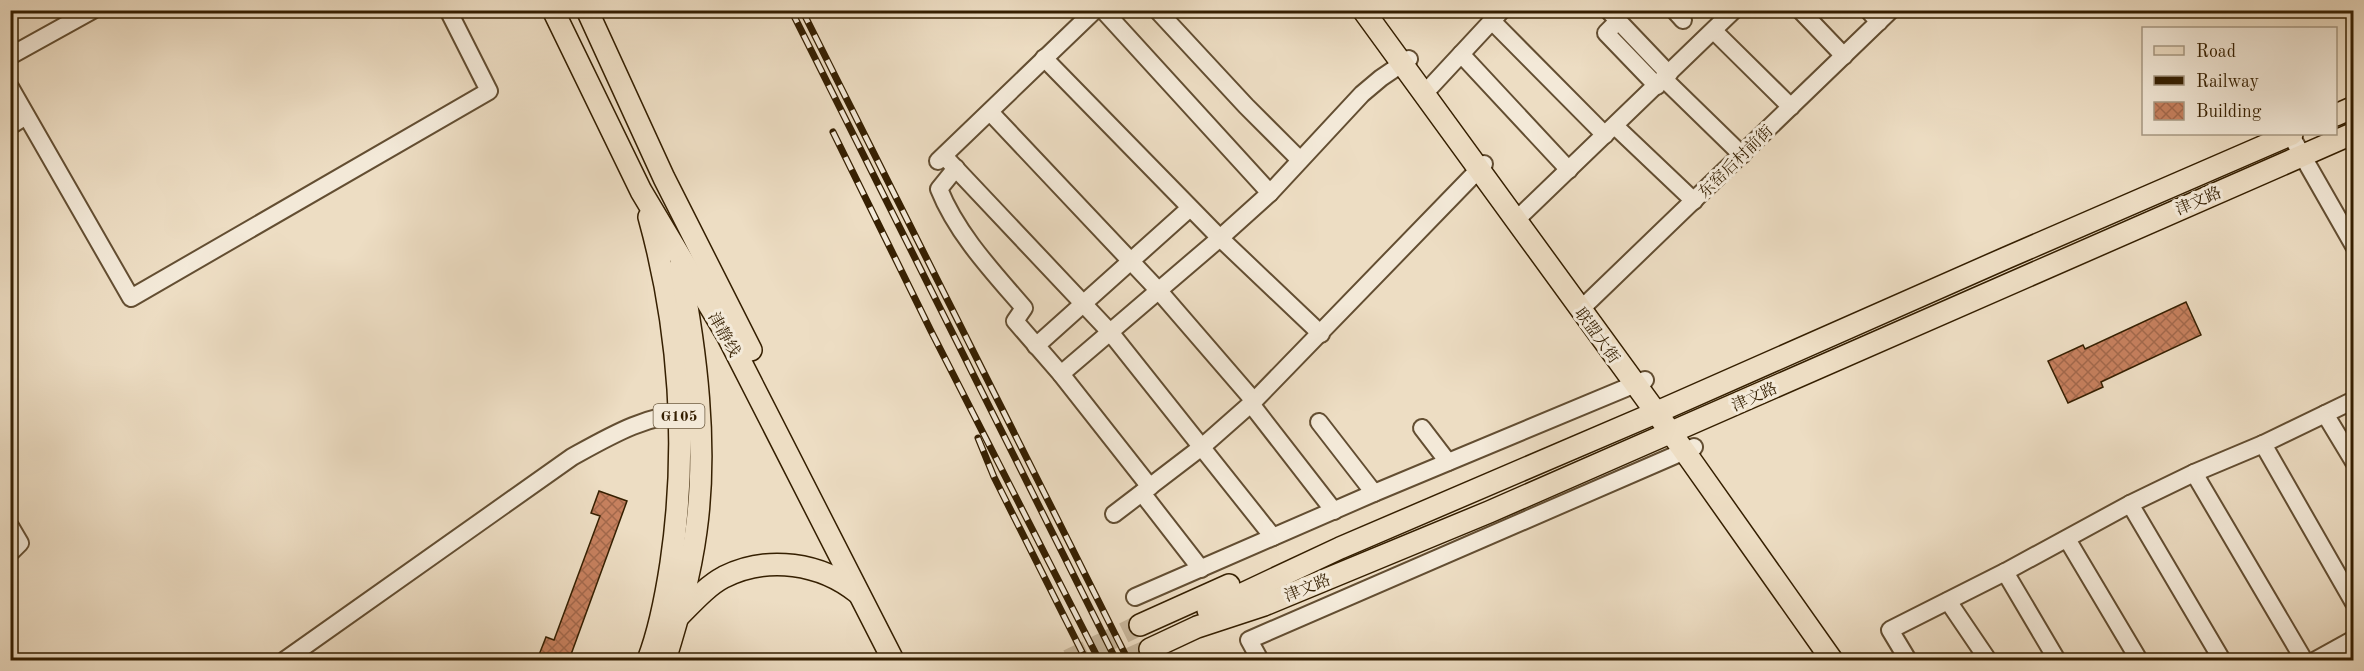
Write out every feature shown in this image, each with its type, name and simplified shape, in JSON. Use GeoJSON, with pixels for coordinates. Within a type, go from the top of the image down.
{"type":"FeatureCollection","features":[{"type":"Feature","properties":{"kind":"main road","name":"津静线"},"geometry":{"type":"LineString","coordinates":[[553,10],[641,191],[727,335],[893,660]]}},
{"type":"Feature","properties":{"kind":"main road","name":"津静线"},"geometry":{"type":"LineString","coordinates":[[587,10],[664,178],[908,660]]}},
{"type":"Feature","properties":{"kind":"main road"},"geometry":{"type":"LineString","coordinates":[[1363,10],[1405,61]]}},
{"type":"Feature","properties":{"kind":"main road"},"geometry":{"type":"LineString","coordinates":[[1375,10],[1426,92],[1676,431],[1832,660]]}},
{"type":"Feature","properties":{"kind":"main road"},"geometry":{"type":"LineString","coordinates":[[2337,115],[2354,107]]}},
{"type":"Feature","properties":{"kind":"main road","name":"津文路"},"geometry":{"type":"LineString","coordinates":[[1148,643],[1264,605],[1676,431],[2005,284],[2354,133]]}},
{"type":"Feature","properties":{"kind":"main road","name":"津文路"},"geometry":{"type":"LineString","coordinates":[[1148,643],[1201,597],[1294,559],[1340,548],[1661,411],[2289,135]]}},
{"type":"Feature","properties":{"kind":"main road"},"geometry":{"type":"LineString","coordinates":[[664,178],[696,367],[688,413],[700,455],[697,529],[690,572],[678,617]]}},
{"type":"Feature","properties":{"kind":"main road","name":"G105"},"geometry":{"type":"LineString","coordinates":[[641,191],[664,279],[675,356],[688,413],[676,527],[656,655]]}},
{"type":"Feature","properties":{"kind":"main road"},"geometry":{"type":"LineString","coordinates":[[1689,450],[1842,660]]}},
{"type":"Feature","properties":{"kind":"main road"},"geometry":{"type":"LineString","coordinates":[[656,655],[678,617],[708,587],[723,577],[760,565],[815,569],[845,582],[860,595]]}},
{"type":"Feature","properties":{"kind":"street"},"geometry":{"type":"LineString","coordinates":[[10,56],[93,10]]}},
{"type":"Feature","properties":{"kind":"street"},"geometry":{"type":"LineString","coordinates":[[10,87],[131,298],[489,91],[448,10]]}},
{"type":"Feature","properties":{"kind":"street"},"geometry":{"type":"LineString","coordinates":[[1095,10],[941,159],[956,168],[1110,332],[1274,537]]}},
{"type":"Feature","properties":{"kind":"street"},"geometry":{"type":"LineString","coordinates":[[1103,10],[1270,193]]}},
{"type":"Feature","properties":{"kind":"street"},"geometry":{"type":"LineString","coordinates":[[1157,10],[1246,106],[1300,160]]}},
{"type":"Feature","properties":{"kind":"street"},"geometry":{"type":"LineString","coordinates":[[1518,218],[1664,80],[1734,10]]}},
{"type":"Feature","properties":{"kind":"street"},"geometry":{"type":"LineString","coordinates":[[1800,10],[1844,56]]}},
{"type":"Feature","properties":{"kind":"street","name":"东窑后村前街"},"geometry":{"type":"LineString","coordinates":[[1583,307],[1844,56],[1879,14]]}},
{"type":"Feature","properties":{"kind":"street"},"geometry":{"type":"LineString","coordinates":[[1426,92],[1497,16],[1610,131],[1694,201]]}},
{"type":"Feature","properties":{"kind":"street"},"geometry":{"type":"LineString","coordinates":[[1613,16],[1664,80],[1742,154]]}},
{"type":"Feature","properties":{"kind":"street"},"geometry":{"type":"LineString","coordinates":[[1714,31],[1791,107]]}},
{"type":"Feature","properties":{"kind":"street"},"geometry":{"type":"LineString","coordinates":[[1461,54],[1569,170]]}},
{"type":"Feature","properties":{"kind":"street"},"geometry":{"type":"LineString","coordinates":[[1044,58],[1220,238],[1321,334]]}},
{"type":"Feature","properties":{"kind":"street"},"geometry":{"type":"LineString","coordinates":[[1061,374],[1270,193],[1362,94],[1405,61]]}},
{"type":"Feature","properties":{"kind":"street"},"geometry":{"type":"LineString","coordinates":[[990,112],[1159,291],[1253,403],[1334,511]]}},
{"type":"Feature","properties":{"kind":"street"},"geometry":{"type":"LineString","coordinates":[[10,126],[26,116]]}},
{"type":"Feature","properties":{"kind":"street"},"geometry":{"type":"LineString","coordinates":[[2292,135],[2354,246]]}},
{"type":"Feature","properties":{"kind":"street"},"geometry":{"type":"LineString","coordinates":[[1114,514],[1203,446],[1253,403],[1481,167]]}},
{"type":"Feature","properties":{"kind":"street"},"geometry":{"type":"LineString","coordinates":[[956,168],[939,189],[946,207],[986,264],[1024,308],[1015,321],[1061,374],[1201,569]]}},
{"type":"Feature","properties":{"kind":"street"},"geometry":{"type":"LineString","coordinates":[[1036,346],[1190,207]]}},
{"type":"Feature","properties":{"kind":"street"},"geometry":{"type":"LineString","coordinates":[[1135,597],[1374,493],[1639,382]]}},
{"type":"Feature","properties":{"kind":"street"},"geometry":{"type":"LineString","coordinates":[[1908,660],[1890,630],[2194,472],[2263,444],[2354,400]]}},
{"type":"Feature","properties":{"kind":"street"},"geometry":{"type":"LineString","coordinates":[[285,660],[572,457],[618,431],[660,417],[688,413]]}},
{"type":"Feature","properties":{"kind":"street"},"geometry":{"type":"LineString","coordinates":[[2325,414],[2354,462]]}},
{"type":"Feature","properties":{"kind":"street"},"geometry":{"type":"LineString","coordinates":[[1320,422],[1374,493]]}},
{"type":"Feature","properties":{"kind":"street"},"geometry":{"type":"LineString","coordinates":[[1422,428],[1448,462]]}},
{"type":"Feature","properties":{"kind":"street"},"geometry":{"type":"LineString","coordinates":[[2263,444],[2354,603]]}},
{"type":"Feature","properties":{"kind":"street"},"geometry":{"type":"LineString","coordinates":[[1260,660],[1249,640],[1689,450]]}},
{"type":"Feature","properties":{"kind":"street"},"geometry":{"type":"LineString","coordinates":[[2194,472],[2304,660]]}},
{"type":"Feature","properties":{"kind":"street"},"geometry":{"type":"LineString","coordinates":[[2130,504],[2222,660]]}},
{"type":"Feature","properties":{"kind":"street"},"geometry":{"type":"LineString","coordinates":[[10,526],[20,543],[10,554]]}},
{"type":"Feature","properties":{"kind":"street"},"geometry":{"type":"LineString","coordinates":[[2067,539],[2139,660]]}},
{"type":"Feature","properties":{"kind":"street"},"geometry":{"type":"LineString","coordinates":[[2005,572],[2056,660]]}},
{"type":"Feature","properties":{"kind":"street"},"geometry":{"type":"LineString","coordinates":[[1948,601],[1988,660]]}},
{"type":"Feature","properties":{"kind":"street"},"geometry":{"type":"LineString","coordinates":[[2316,660],[2354,639]]}},
{"type":"Feature","properties":{"kind":"building"},"geometry":{"type":"Polygon","coordinates":[[[2186,302],[2201,335],[2101,382],[2103,387],[2068,403],[2048,361],[2083,345],[2085,349],[2186,302]]]}},
{"type":"Feature","properties":{"kind":"building"},"geometry":{"type":"Polygon","coordinates":[[[599,491],[627,501],[569,660],[537,660],[546,637],[554,640],[600,516],[591,513],[599,491]]]}},
{"type":"Feature","properties":{"kind":"tunnel"},"geometry":{"type":"LineString","coordinates":[[1068,660],[1140,625]]}},
{"type":"Feature","properties":{"kind":"tunnel"},"geometry":{"type":"LineString","coordinates":[[1125,660],[1150,649]]}},
{"type":"Feature","properties":{"kind":"railway"},"geometry":{"type":"LineString","coordinates":[[791,10],[1116,660]]}},
{"type":"Feature","properties":{"kind":"railway"},"geometry":{"type":"LineString","coordinates":[[802,10],[1128,660]]}},
{"type":"Feature","properties":{"kind":"railway"},"geometry":{"type":"LineString","coordinates":[[833,132],[931,331],[1099,660]]}},
{"type":"Feature","properties":{"kind":"railway"},"geometry":{"type":"LineString","coordinates":[[978,438],[994,477],[1086,660]]}}]}
